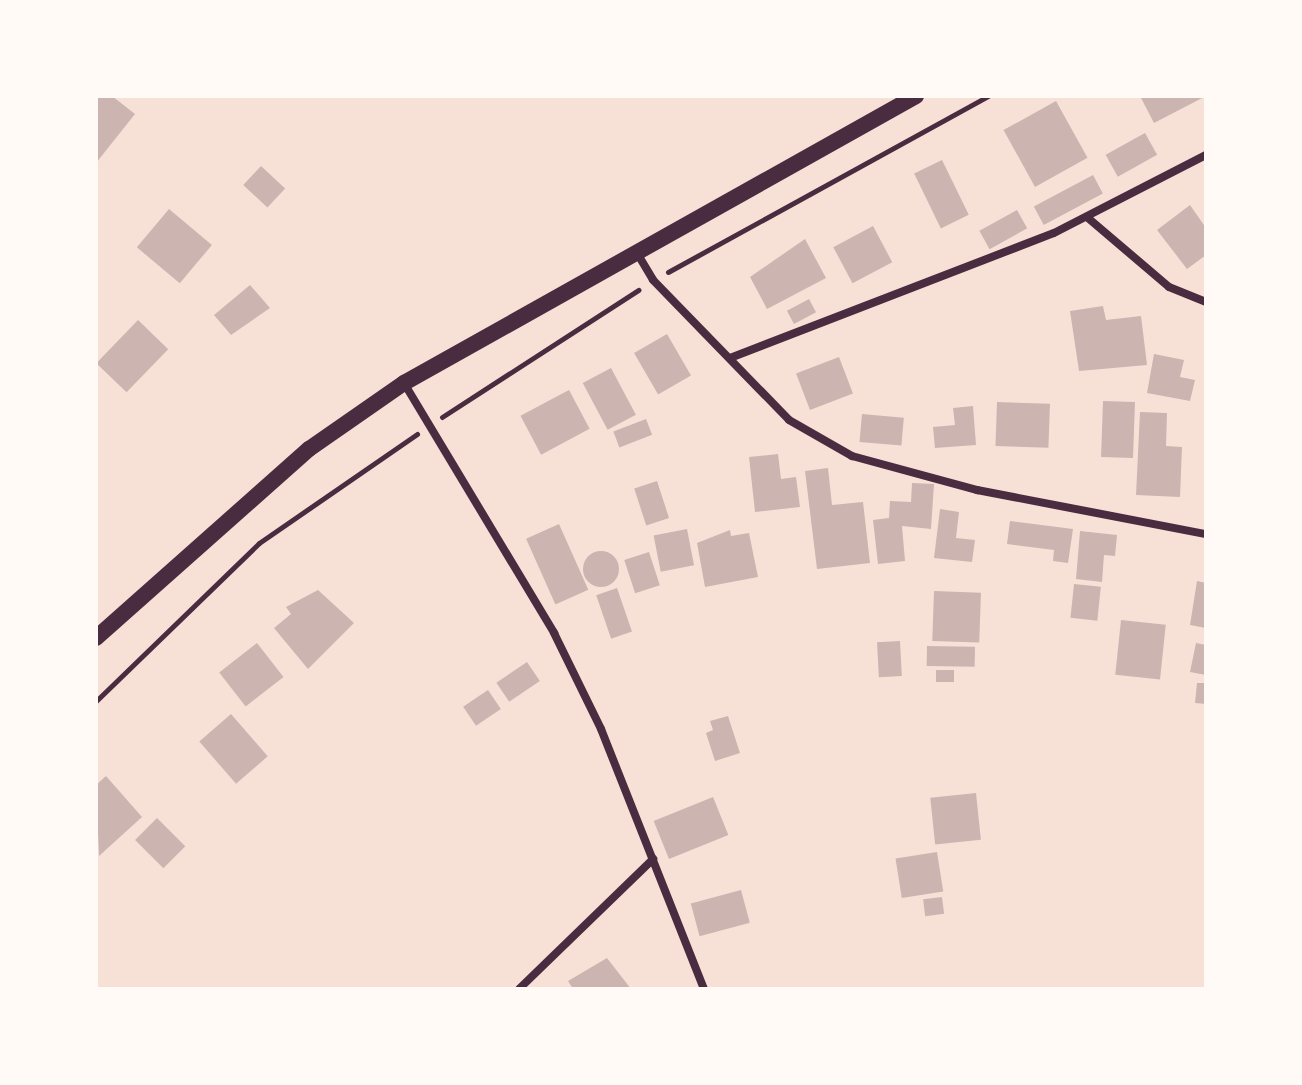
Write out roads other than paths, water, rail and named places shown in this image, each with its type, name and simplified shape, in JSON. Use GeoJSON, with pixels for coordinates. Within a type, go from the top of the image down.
{"type":"FeatureCollection","features":[{"type":"Feature","properties":{"kind":"main road"},"geometry":{"type":"LineString","coordinates":[[96,638],[309,449],[404,383],[916,96]]}},
{"type":"Feature","properties":{"kind":"street"},"geometry":{"type":"LineString","coordinates":[[730,358],[1088,218],[1206,155]]}},
{"type":"Feature","properties":{"kind":"street"},"geometry":{"type":"LineString","coordinates":[[1088,218],[1169,287],[1206,302]]}},
{"type":"Feature","properties":{"kind":"street"},"geometry":{"type":"LineString","coordinates":[[637,253],[653,280],[789,420],[874,464],[1206,534]]}},
{"type":"Feature","properties":{"kind":"street"},"geometry":{"type":"LineString","coordinates":[[404,383],[427,427],[509,548],[554,633],[653,859],[704,989]]}},
{"type":"Feature","properties":{"kind":"street"},"geometry":{"type":"LineString","coordinates":[[519,989],[653,859]]}}]}
